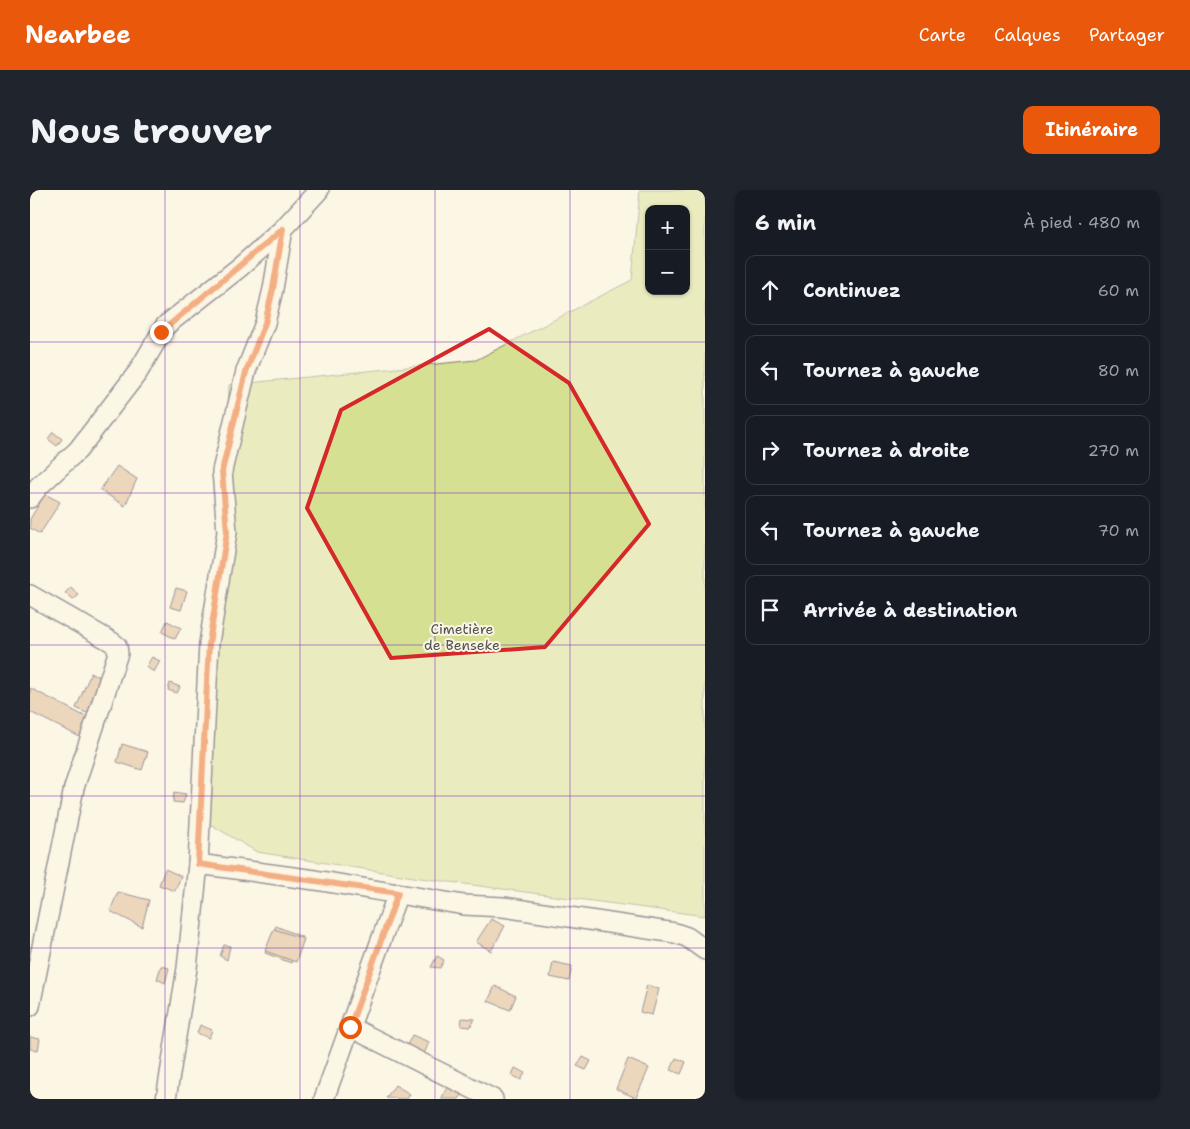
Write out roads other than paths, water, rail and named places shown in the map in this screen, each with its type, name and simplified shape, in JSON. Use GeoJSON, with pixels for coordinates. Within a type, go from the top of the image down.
{"type":"FeatureCollection","features":[{"type":"Feature","properties":{"kind":"street"},"geometry":{"type":"LineString","coordinates":[[30,498],[39,486],[78,450],[138,372],[165,326],[283,229],[319,190]]}},
{"type":"Feature","properties":{"kind":"street"},"geometry":{"type":"LineString","coordinates":[[166,1099],[187,968],[198,864],[208,650],[227,532],[222,471],[246,372],[265,323],[283,229]]}},
{"type":"Feature","properties":{"kind":"street"},"geometry":{"type":"LineString","coordinates":[[30,595],[112,642],[117,646],[118,653],[74,788],[30,1006]]}},
{"type":"Feature","properties":{"kind":"street"},"geometry":{"type":"LineString","coordinates":[[198,864],[398,893],[464,905],[503,907],[675,933],[687,936],[705,950]]}},
{"type":"Feature","properties":{"kind":"street"},"geometry":{"type":"LineString","coordinates":[[324,1099],[398,893]]}},
{"type":"Feature","properties":{"kind":"street"},"geometry":{"type":"LineString","coordinates":[[350,1027],[486,1098]]}},
{"type":"Feature","properties":{"kind":"park label","name":"Cimetière de Benseke"},"geometry":{"type":"Point","coordinates":[462,638]}}]}
